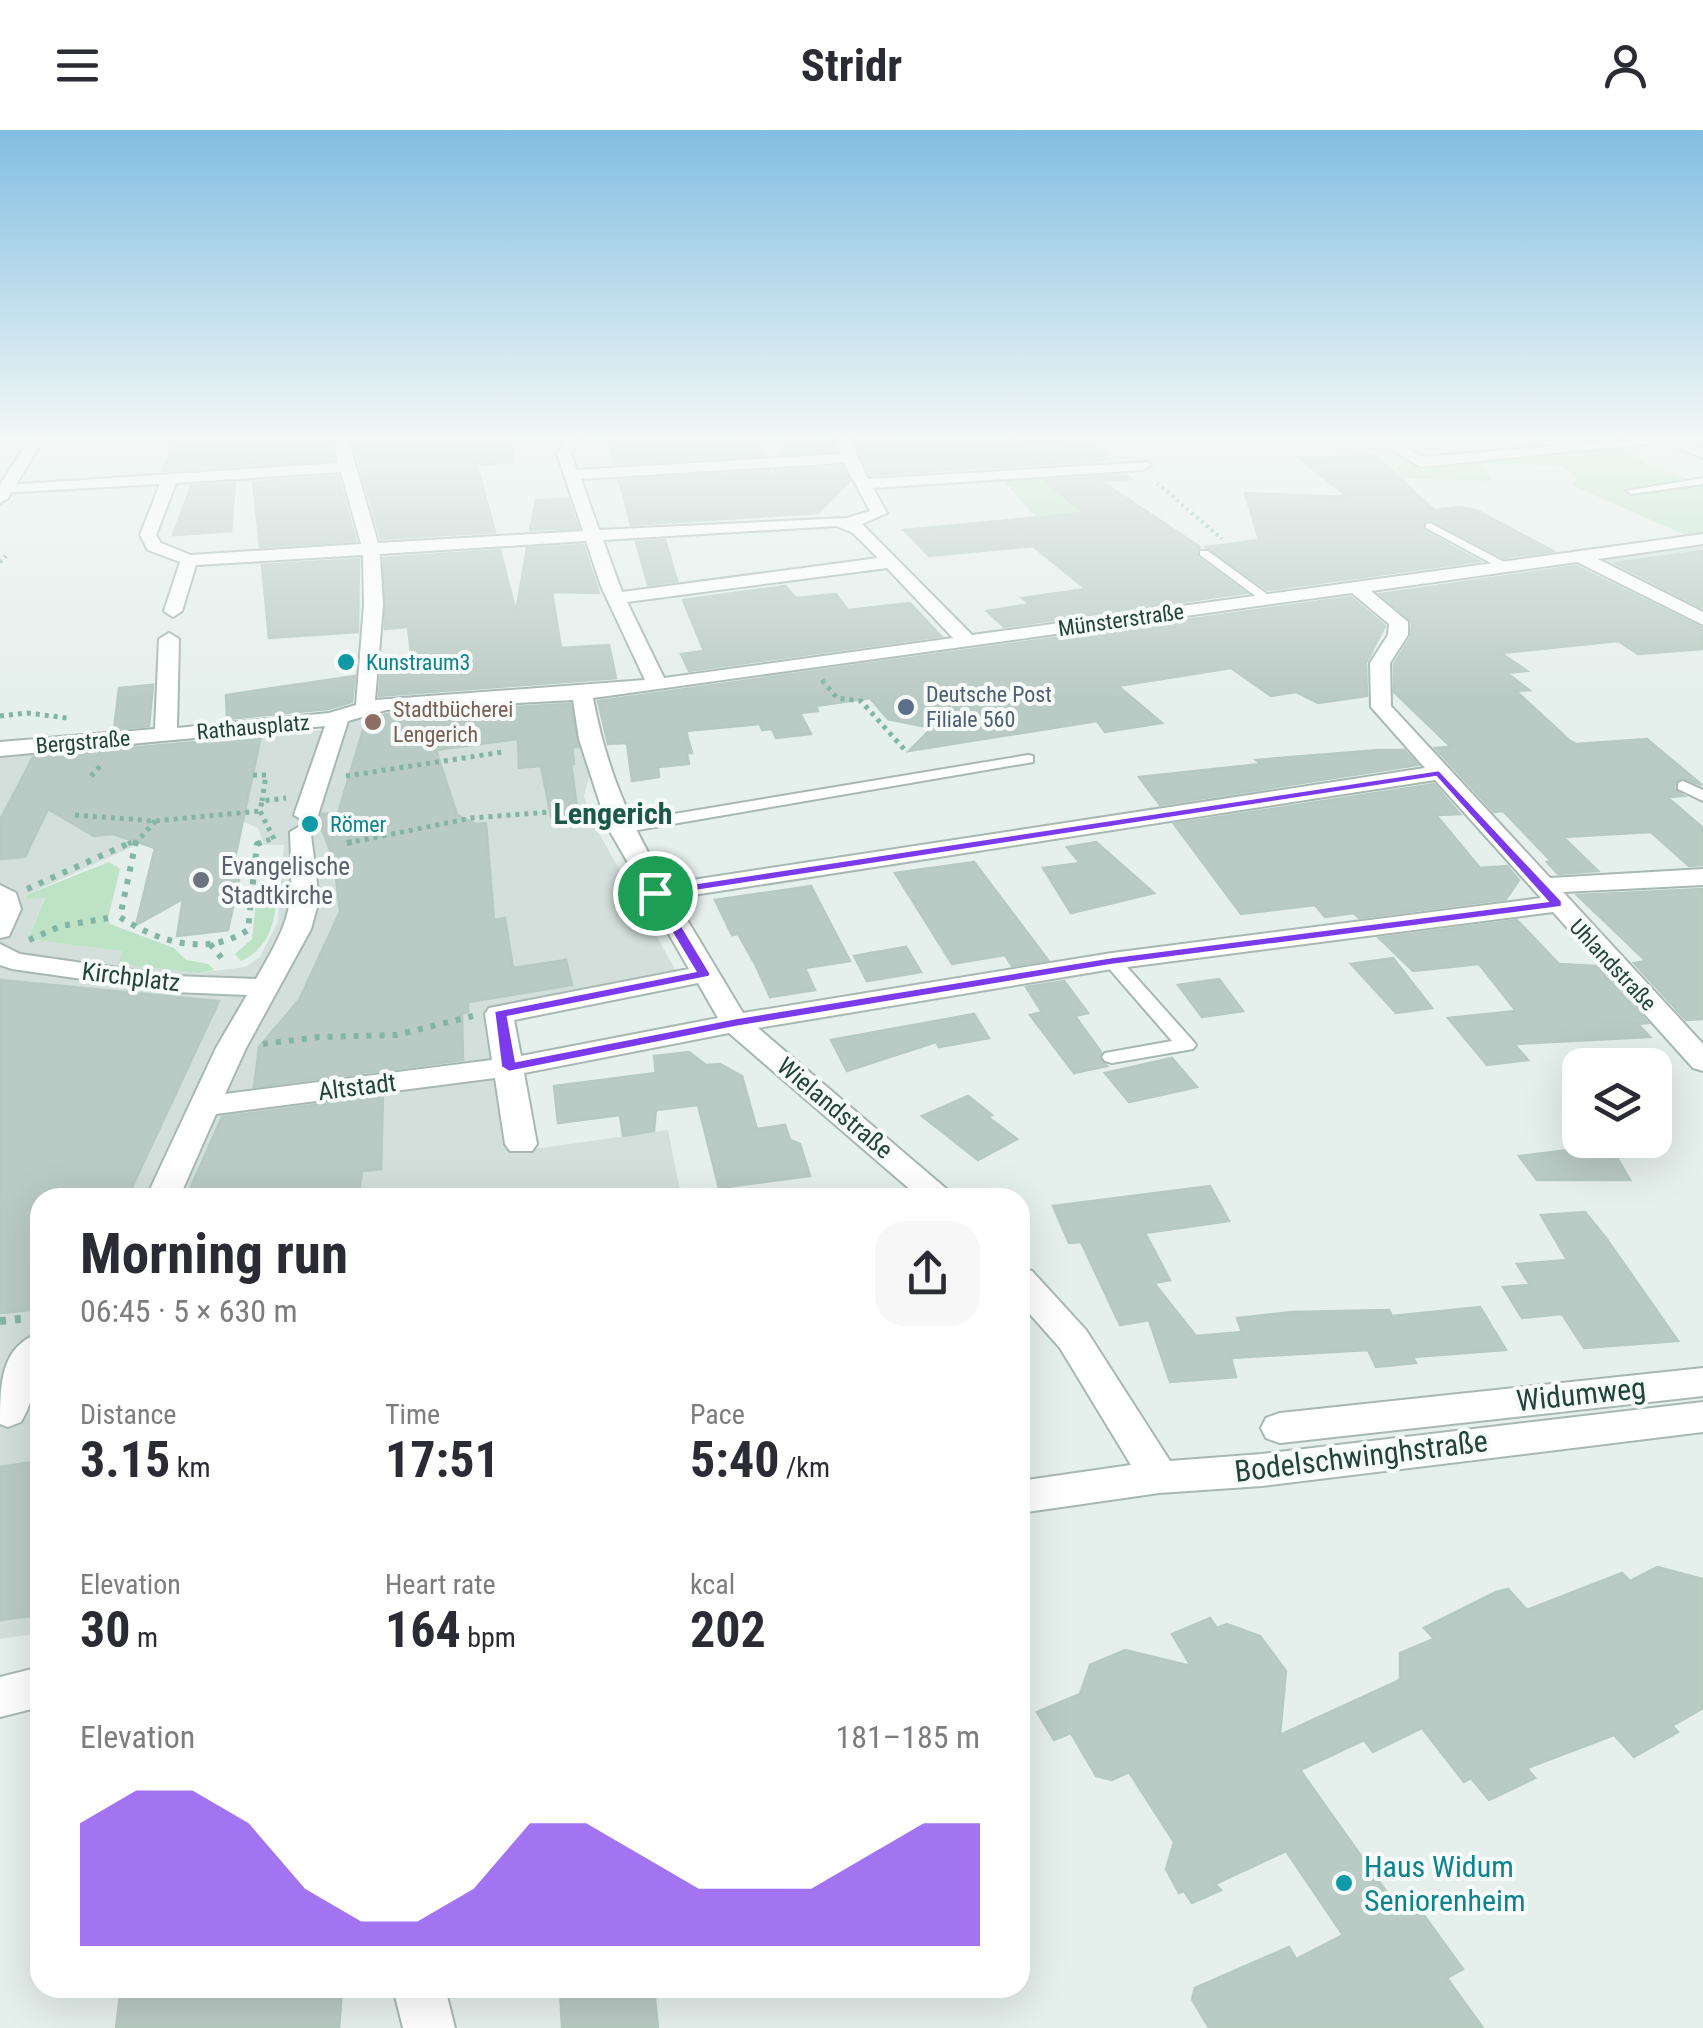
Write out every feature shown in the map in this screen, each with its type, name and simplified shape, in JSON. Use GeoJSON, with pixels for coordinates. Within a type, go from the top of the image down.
{"type":"FeatureCollection","features":[{"type":"Feature","properties":{"kind":"street"},"geometry":{"type":"LineString","coordinates":[[152,525],[148,535],[154,546],[189,560],[743,525]]}},
{"type":"Feature","properties":{"kind":"street"},"geometry":{"type":"LineString","coordinates":[[363,525],[371,550],[372,618],[364,699],[367,708]]}},
{"type":"Feature","properties":{"kind":"street"},"geometry":{"type":"LineString","coordinates":[[590,525],[616,598],[657,685]]}},
{"type":"Feature","properties":{"kind":"street"},"geometry":{"type":"LineString","coordinates":[[850,525],[860,529],[968,641]]}},
{"type":"Feature","properties":{"kind":"street","name":"Münsterstraße"},"geometry":{"type":"LineString","coordinates":[[539,697],[657,685],[1703,539]]}},
{"type":"Feature","properties":{"kind":"street"},"geometry":{"type":"LineString","coordinates":[[1581,557],[1703,619]]}},
{"type":"Feature","properties":{"kind":"street"},"geometry":{"type":"LineString","coordinates":[[173,611],[189,560]]}},
{"type":"Feature","properties":{"kind":"street"},"geometry":{"type":"LineString","coordinates":[[616,598],[891,562]]}},
{"type":"Feature","properties":{"kind":"street","name":"Uhlandstraße"},"geometry":{"type":"LineString","coordinates":[[1356,588],[1398,622],[1398,636],[1380,663],[1381,707],[1703,1062]]}},
{"type":"Feature","properties":{"kind":"street"},"geometry":{"type":"LineString","coordinates":[[166,734],[169,639]]}},
{"type":"Feature","properties":{"kind":"street","name":"Wielandstraße"},"geometry":{"type":"LineString","coordinates":[[582,694],[590,738],[620,828],[655,893],[736,1022],[928,1188]]}},
{"type":"Feature","properties":{"kind":"street","name":"Rathausplatz"},"geometry":{"type":"LineString","coordinates":[[166,734],[338,717],[367,708],[539,697]]}},
{"type":"Feature","properties":{"kind":"street","name":"Rathausplatz"},"geometry":{"type":"LineString","coordinates":[[266,988],[298,928],[306,900],[304,824],[338,717]]}},
{"type":"Feature","properties":{"kind":"street","name":"Bergstraße"},"geometry":{"type":"LineString","coordinates":[[0,749],[166,734]]}},
{"type":"Feature","properties":{"kind":"street"},"geometry":{"type":"LineString","coordinates":[[655,893],[1439,773]]}},
{"type":"Feature","properties":{"kind":"street","name":"Altstadt"},"geometry":{"type":"LineString","coordinates":[[204,1106],[509,1067],[736,1022],[1112,961],[1549,895],[1703,877]]}},
{"type":"Feature","properties":{"kind":"street"},"geometry":{"type":"LineString","coordinates":[[0,930],[8,909],[4,896]]}},
{"type":"Feature","properties":{"kind":"street","name":"Kirchplatz"},"geometry":{"type":"LineString","coordinates":[[0,952],[12,961],[174,984],[266,988]]}},
{"type":"Feature","properties":{"kind":"street"},"geometry":{"type":"LineString","coordinates":[[521,1144],[499,1014],[704,974]]}},
{"type":"Feature","properties":{"kind":"street"},"geometry":{"type":"LineString","coordinates":[[167,1188],[231,1048],[266,988]]}},
{"type":"Feature","properties":{"kind":"street"},"geometry":{"type":"LineString","coordinates":[[1030,1298],[1073,1340],[1159,1477]]}},
{"type":"Feature","properties":{"kind":"street"},"geometry":{"type":"LineString","coordinates":[[16,1411],[25,1356],[30,1353]]}},
{"type":"Feature","properties":{"kind":"street","name":"Widumweg"},"geometry":{"type":"LineString","coordinates":[[1280,1428],[1703,1382]]}},
{"type":"Feature","properties":{"kind":"street","name":"Bodelschwinghstraße"},"geometry":{"type":"LineString","coordinates":[[1030,1496],[1159,1477],[1262,1470],[1703,1418]]}},
{"type":"Feature","properties":{"kind":"street"},"geometry":{"type":"LineString","coordinates":[[0,1698],[30,1690]]}},
{"type":"Feature","properties":{"kind":"street"},"geometry":{"type":"LineString","coordinates":[[420,1998],[428,2028]]}},
{"type":"Feature","properties":{"kind":"lane"},"geometry":{"type":"LineString","coordinates":[[1430,526],[1506,567]]}},
{"type":"Feature","properties":{"kind":"lane"},"geometry":{"type":"LineString","coordinates":[[1204,553],[1268,600]]}},
{"type":"Feature","properties":{"kind":"lane"},"geometry":{"type":"LineString","coordinates":[[620,828],[1028,759]]}},
{"type":"Feature","properties":{"kind":"lane"},"geometry":{"type":"LineString","coordinates":[[1683,786],[1703,796]]}},
{"type":"Feature","properties":{"kind":"lane"},"geometry":{"type":"LineString","coordinates":[[1112,961],[1186,1045],[1112,1057]]}},
{"type":"Feature","properties":{"kind":"path"},"geometry":{"type":"LineString","coordinates":[[0,562],[6,556]]}},
{"type":"Feature","properties":{"kind":"path"},"geometry":{"type":"LineString","coordinates":[[809,663],[837,698],[861,701],[904,750]]}},
{"type":"Feature","properties":{"kind":"path"},"geometry":{"type":"LineString","coordinates":[[0,716],[27,713],[67,718]]}},
{"type":"Feature","properties":{"kind":"path"},"geometry":{"type":"LineString","coordinates":[[320,778],[503,752]]}},
{"type":"Feature","properties":{"kind":"path"},"geometry":{"type":"LineString","coordinates":[[253,776],[266,774],[262,802]]}},
{"type":"Feature","properties":{"kind":"path"},"geometry":{"type":"LineString","coordinates":[[75,815],[154,821],[260,811]]}},
{"type":"Feature","properties":{"kind":"path"},"geometry":{"type":"LineString","coordinates":[[347,843],[445,822],[550,812]]}},
{"type":"Feature","properties":{"kind":"path"},"geometry":{"type":"LineString","coordinates":[[4,896],[136,840],[154,821]]}},
{"type":"Feature","properties":{"kind":"path"},"geometry":{"type":"LineString","coordinates":[[136,840],[120,917],[178,942],[210,944],[232,940],[248,930],[258,844],[271,839]]}},
{"type":"Feature","properties":{"kind":"path"},"geometry":{"type":"LineString","coordinates":[[254,874],[270,872]]}},
{"type":"Feature","properties":{"kind":"path"},"geometry":{"type":"LineString","coordinates":[[0,952],[61,926],[108,918]]}},
{"type":"Feature","properties":{"kind":"path"},"geometry":{"type":"LineString","coordinates":[[210,944],[221,959]]}},
{"type":"Feature","properties":{"kind":"path"},"geometry":{"type":"LineString","coordinates":[[231,1048],[319,1037],[396,1035],[473,1016],[499,1014]]}},
{"type":"Feature","properties":{"kind":"shaded area"},"geometry":{"type":"Polygon","coordinates":[[[1703,542],[1703,617],[1587,559],[1703,542]]]}},
{"type":"Feature","properties":{"kind":"shaded area"},"geometry":{"type":"Polygon","coordinates":[[[576,702],[589,777],[584,796],[591,819],[676,971],[654,981],[497,1007],[504,1122],[513,1152],[668,1130],[679,1188],[30,1188],[30,1634],[0,1639],[0,757],[327,730],[376,713],[576,702]],[[240,820],[151,838],[29,894],[27,899],[45,897],[29,935],[35,940],[123,951],[119,964],[199,973],[245,967],[260,957],[278,921],[284,845],[264,845],[258,828],[240,820]]]}},
{"type":"Feature","properties":{"kind":"green space"},"geometry":{"type":"Polygon","coordinates":[[[1047,525],[1089,525],[1093,563],[1047,525]]]}},
{"type":"Feature","properties":{"kind":"green space"},"geometry":{"type":"Polygon","coordinates":[[[1662,525],[1703,525],[1703,533],[1688,536],[1662,525]]]}},
{"type":"Feature","properties":{"kind":"green space"},"geometry":{"type":"Polygon","coordinates":[[[109,862],[120,869],[108,918],[110,924],[174,948],[186,960],[208,964],[214,970],[199,973],[118,964],[122,951],[29,936],[45,898],[26,899],[29,894],[109,862]]]}},
{"type":"Feature","properties":{"kind":"green space"},"geometry":{"type":"Polygon","coordinates":[[[277,875],[275,913],[268,936],[253,954],[241,961],[235,954],[252,939],[256,902],[269,900],[270,876],[277,875]]]}},
{"type":"Feature","properties":{"kind":"building"},"geometry":{"type":"Polygon","coordinates":[[[177,525],[232,525],[231,531],[173,535],[177,525]]]}},
{"type":"Feature","properties":{"kind":"building"},"geometry":{"type":"Polygon","coordinates":[[[258,525],[351,525],[356,541],[260,547],[258,525]]]}},
{"type":"Feature","properties":{"kind":"building"},"geometry":{"type":"Polygon","coordinates":[[[377,525],[493,525],[495,532],[381,539],[377,525]]]}},
{"type":"Feature","properties":{"kind":"building"},"geometry":{"type":"Polygon","coordinates":[[[531,525],[577,525],[578,528],[530,530],[531,525]]]}},
{"type":"Feature","properties":{"kind":"building"},"geometry":{"type":"Polygon","coordinates":[[[961,525],[1166,525],[1200,547],[1196,551],[1198,558],[1246,593],[1004,627],[987,611],[1030,604],[1022,598],[1086,589],[1033,546],[929,556],[904,530],[961,525]]]}},
{"type":"Feature","properties":{"kind":"building"},"geometry":{"type":"Polygon","coordinates":[[[1254,525],[1423,525],[1424,531],[1479,561],[1268,590],[1206,547],[1259,540],[1254,525]]]}},
{"type":"Feature","properties":{"kind":"building"},"geometry":{"type":"Polygon","coordinates":[[[1440,525],[1503,525],[1553,551],[1504,558],[1440,525]]]}},
{"type":"Feature","properties":{"kind":"building"},"geometry":{"type":"Polygon","coordinates":[[[665,540],[677,581],[648,585],[636,542],[665,540]]]}},
{"type":"Feature","properties":{"kind":"building"},"geometry":{"type":"Polygon","coordinates":[[[583,545],[599,593],[552,592],[561,648],[609,645],[616,678],[379,696],[381,672],[413,668],[408,627],[385,629],[384,558],[500,550],[516,612],[527,548],[583,545]]]}},
{"type":"Feature","properties":{"kind":"building"},"geometry":{"type":"Polygon","coordinates":[[[1703,551],[1703,608],[1615,563],[1703,551]]]}},
{"type":"Feature","properties":{"kind":"building"},"geometry":{"type":"Polygon","coordinates":[[[359,559],[358,632],[269,638],[262,565],[359,559]]]}},
{"type":"Feature","properties":{"kind":"building"},"geometry":{"type":"Polygon","coordinates":[[[1576,566],[1703,629],[1703,649],[1638,654],[1618,641],[1501,653],[1527,671],[1507,673],[1529,690],[1516,691],[1569,740],[1576,744],[1647,739],[1702,785],[1682,778],[1675,781],[1674,789],[1684,796],[1667,797],[1703,828],[1703,865],[1689,866],[1651,832],[1563,837],[1598,871],[1558,874],[1547,862],[1551,861],[1503,811],[1494,812],[1435,748],[1451,747],[1394,692],[1394,664],[1411,637],[1412,622],[1380,594],[1576,566]]]}},
{"type":"Feature","properties":{"kind":"building"},"geometry":{"type":"Polygon","coordinates":[[[785,586],[796,598],[836,594],[848,610],[910,603],[941,636],[689,671],[681,654],[704,651],[683,600],[785,586]]]}},
{"type":"Feature","properties":{"kind":"building"},"geometry":{"type":"Polygon","coordinates":[[[1351,597],[1385,626],[1366,663],[1367,696],[1318,703],[1296,692],[1271,696],[1231,668],[1118,686],[1162,723],[1105,732],[1097,721],[909,751],[932,728],[888,719],[870,698],[816,706],[818,711],[800,713],[811,734],[776,738],[772,729],[762,730],[760,724],[686,731],[692,753],[687,753],[689,764],[658,767],[659,777],[632,781],[627,743],[608,744],[598,701],[1351,597]]]}},
{"type":"Feature","properties":{"kind":"building"},"geometry":{"type":"Polygon","coordinates":[[[355,676],[352,702],[328,709],[227,719],[226,695],[355,676]]]}},
{"type":"Feature","properties":{"kind":"building"},"geometry":{"type":"Polygon","coordinates":[[[153,685],[149,726],[114,729],[119,688],[153,685]]]}},
{"type":"Feature","properties":{"kind":"building"},"geometry":{"type":"Polygon","coordinates":[[[570,704],[578,747],[572,747],[571,764],[578,814],[551,817],[541,766],[519,768],[518,739],[436,750],[457,815],[476,824],[486,823],[494,920],[505,918],[513,968],[566,960],[572,985],[468,1002],[468,1012],[462,1014],[463,1060],[254,1087],[259,1047],[299,1000],[340,912],[334,860],[318,819],[322,814],[338,813],[366,720],[387,714],[570,704]]]}},
{"type":"Feature","properties":{"kind":"building"},"geometry":{"type":"Polygon","coordinates":[[[261,736],[231,877],[242,866],[228,930],[177,936],[183,899],[136,925],[155,848],[113,834],[94,836],[48,809],[25,857],[0,859],[0,820],[33,757],[261,736]]]}},
{"type":"Feature","properties":{"kind":"building"},"geometry":{"type":"Polygon","coordinates":[[[1404,750],[1418,765],[1160,805],[1139,777],[1261,764],[1256,760],[1404,750]]]}},
{"type":"Feature","properties":{"kind":"building"},"geometry":{"type":"Polygon","coordinates":[[[1434,784],[1460,814],[1436,815],[1480,868],[1507,866],[1519,880],[1506,899],[1359,918],[1354,913],[1325,917],[1315,905],[1241,914],[1174,824],[1434,784]]]}},
{"type":"Feature","properties":{"kind":"building"},"geometry":{"type":"Polygon","coordinates":[[[1096,842],[1154,893],[1071,913],[1043,868],[1080,863],[1067,847],[1096,842]]]}},
{"type":"Feature","properties":{"kind":"building"},"geometry":{"type":"Polygon","coordinates":[[[974,862],[1048,960],[1012,966],[1005,955],[952,964],[895,873],[974,862]]]}},
{"type":"Feature","properties":{"kind":"building"},"geometry":{"type":"Polygon","coordinates":[[[811,886],[850,961],[805,968],[815,990],[770,997],[738,934],[732,935],[715,900],[811,886]]]}},
{"type":"Feature","properties":{"kind":"building"},"geometry":{"type":"Polygon","coordinates":[[[1703,889],[1703,1019],[1686,1020],[1634,963],[1646,961],[1577,895],[1703,889]]]}},
{"type":"Feature","properties":{"kind":"building"},"geometry":{"type":"Polygon","coordinates":[[[1517,920],[1559,964],[1596,966],[1648,1023],[1638,1024],[1650,1037],[1514,1044],[1528,1060],[1487,1065],[1448,1018],[1516,1011],[1479,964],[1413,971],[1379,938],[1517,920]]]}},
{"type":"Feature","properties":{"kind":"building"},"geometry":{"type":"Polygon","coordinates":[[[906,947],[921,972],[867,981],[854,956],[906,947]]]}},
{"type":"Feature","properties":{"kind":"building"},"geometry":{"type":"Polygon","coordinates":[[[1393,958],[1432,1008],[1396,1013],[1351,964],[1393,958]]]}},
{"type":"Feature","properties":{"kind":"building"},"geometry":{"type":"Polygon","coordinates":[[[1219,979],[1243,1011],[1202,1017],[1178,985],[1219,979]]]}},
{"type":"Feature","properties":{"kind":"building"},"geometry":{"type":"Polygon","coordinates":[[[0,980],[219,1001],[132,1188],[30,1188],[30,1310],[0,1313],[0,980]]]}},
{"type":"Feature","properties":{"kind":"building"},"geometry":{"type":"Polygon","coordinates":[[[1064,981],[1088,1013],[1075,1016],[1107,1066],[1074,1073],[1030,1015],[1042,1012],[1026,987],[1064,981]]]}},
{"type":"Feature","properties":{"kind":"building"},"geometry":{"type":"Polygon","coordinates":[[[974,1014],[989,1038],[939,1047],[936,1042],[847,1071],[831,1040],[974,1014]]]}},
{"type":"Feature","properties":{"kind":"building"},"geometry":{"type":"Polygon","coordinates":[[[689,1052],[706,1065],[720,1064],[742,1076],[757,1129],[785,1125],[790,1140],[800,1144],[810,1176],[719,1188],[698,1105],[656,1110],[654,1131],[623,1136],[620,1115],[558,1123],[554,1086],[656,1073],[654,1056],[689,1052]]]}},
{"type":"Feature","properties":{"kind":"building"},"geometry":{"type":"Polygon","coordinates":[[[1172,1058],[1197,1087],[1129,1102],[1105,1073],[1172,1058]]]}},
{"type":"Feature","properties":{"kind":"building"},"geometry":{"type":"Polygon","coordinates":[[[383,1096],[381,1169],[362,1171],[359,1188],[190,1188],[222,1117],[383,1096]]]}},
{"type":"Feature","properties":{"kind":"building"},"geometry":{"type":"Polygon","coordinates":[[[968,1096],[1017,1139],[978,1160],[922,1116],[968,1096]]]}},
{"type":"Feature","properties":{"kind":"building"},"geometry":{"type":"Polygon","coordinates":[[[1562,1151],[1562,1158],[1617,1158],[1630,1180],[1537,1180],[1519,1156],[1562,1151]]]}},
{"type":"Feature","properties":{"kind":"building"},"geometry":{"type":"Polygon","coordinates":[[[1210,1186],[1229,1221],[1145,1233],[1170,1280],[1154,1283],[1196,1336],[1242,1332],[1237,1318],[1292,1312],[1389,1310],[1392,1316],[1480,1307],[1506,1350],[1413,1357],[1416,1363],[1376,1367],[1368,1350],[1231,1358],[1236,1377],[1170,1382],[1149,1320],[1120,1325],[1081,1242],[1069,1243],[1053,1206],[1210,1186]]]}},
{"type":"Feature","properties":{"kind":"building"},"geometry":{"type":"Polygon","coordinates":[[[1585,1212],[1678,1341],[1584,1348],[1562,1314],[1522,1318],[1503,1287],[1530,1285],[1517,1264],[1567,1260],[1541,1215],[1585,1212]]]}},
{"type":"Feature","properties":{"kind":"building"},"geometry":{"type":"Polygon","coordinates":[[[30,1462],[30,1616],[0,1620],[0,1467],[30,1462]]]}},
{"type":"Feature","properties":{"kind":"building"},"geometry":{"type":"Polygon","coordinates":[[[1657,1567],[1703,1579],[1703,1708],[1672,1726],[1678,1732],[1634,1757],[1614,1735],[1527,1768],[1535,1778],[1489,1800],[1471,1778],[1464,1782],[1422,1728],[1373,1752],[1364,1740],[1300,1770],[1398,1908],[1413,1900],[1463,1969],[1447,1978],[1483,2028],[1209,2028],[1192,1999],[1195,1988],[1289,1947],[1296,1959],[1343,1935],[1286,1851],[1215,1884],[1221,1890],[1192,1903],[1184,1891],[1179,1893],[1166,1869],[1174,1842],[1129,1772],[1112,1780],[1096,1776],[1071,1733],[1054,1740],[1037,1712],[1080,1694],[1090,1665],[1125,1650],[1191,1666],[1172,1634],[1210,1618],[1217,1628],[1227,1624],[1260,1636],[1286,1671],[1280,1735],[1400,1680],[1400,1653],[1434,1639],[1424,1628],[1496,1592],[1508,1589],[1527,1610],[1622,1573],[1630,1581],[1657,1567]]]}},
{"type":"Feature","properties":{"kind":"building"},"geometry":{"type":"Polygon","coordinates":[[[120,1998],[341,1998],[339,2028],[116,2028],[120,1998]]]}},
{"type":"Feature","properties":{"kind":"building"},"geometry":{"type":"Polygon","coordinates":[[[560,1998],[655,1998],[658,2028],[562,2028],[560,1998]]]}},
{"type":"Feature","properties":{"kind":"place","name":"Kunstraum3"},"geometry":{"type":"Point","coordinates":[346,662]}},
{"type":"Feature","properties":{"kind":"place","name":"Deutsche Post Filiale 560"},"geometry":{"type":"Point","coordinates":[906,707]}},
{"type":"Feature","properties":{"kind":"place","name":"Stadtbücherei Lengerich"},"geometry":{"type":"Point","coordinates":[373,722]}},
{"type":"Feature","properties":{"kind":"place","name":"Römer"},"geometry":{"type":"Point","coordinates":[310,824]}},
{"type":"Feature","properties":{"kind":"place","name":"Evangelische Stadtkirche"},"geometry":{"type":"Point","coordinates":[201,880]}},
{"type":"Feature","properties":{"kind":"place","name":"Haus Widum Seniorenheim"},"geometry":{"type":"Point","coordinates":[1344,1883]}},
{"type":"Feature","properties":{"kind":"district","name":"Lengerich"},"geometry":{"type":"Point","coordinates":[613,813]}},
{"type":"Feature","properties":{"kind":"route"},"geometry":{"type":"LineString","coordinates":[[1439,773],[1557,904],[1112,961],[736,1022],[509,1067],[499,1014],[704,974],[655,893],[1439,773]]}}]}
